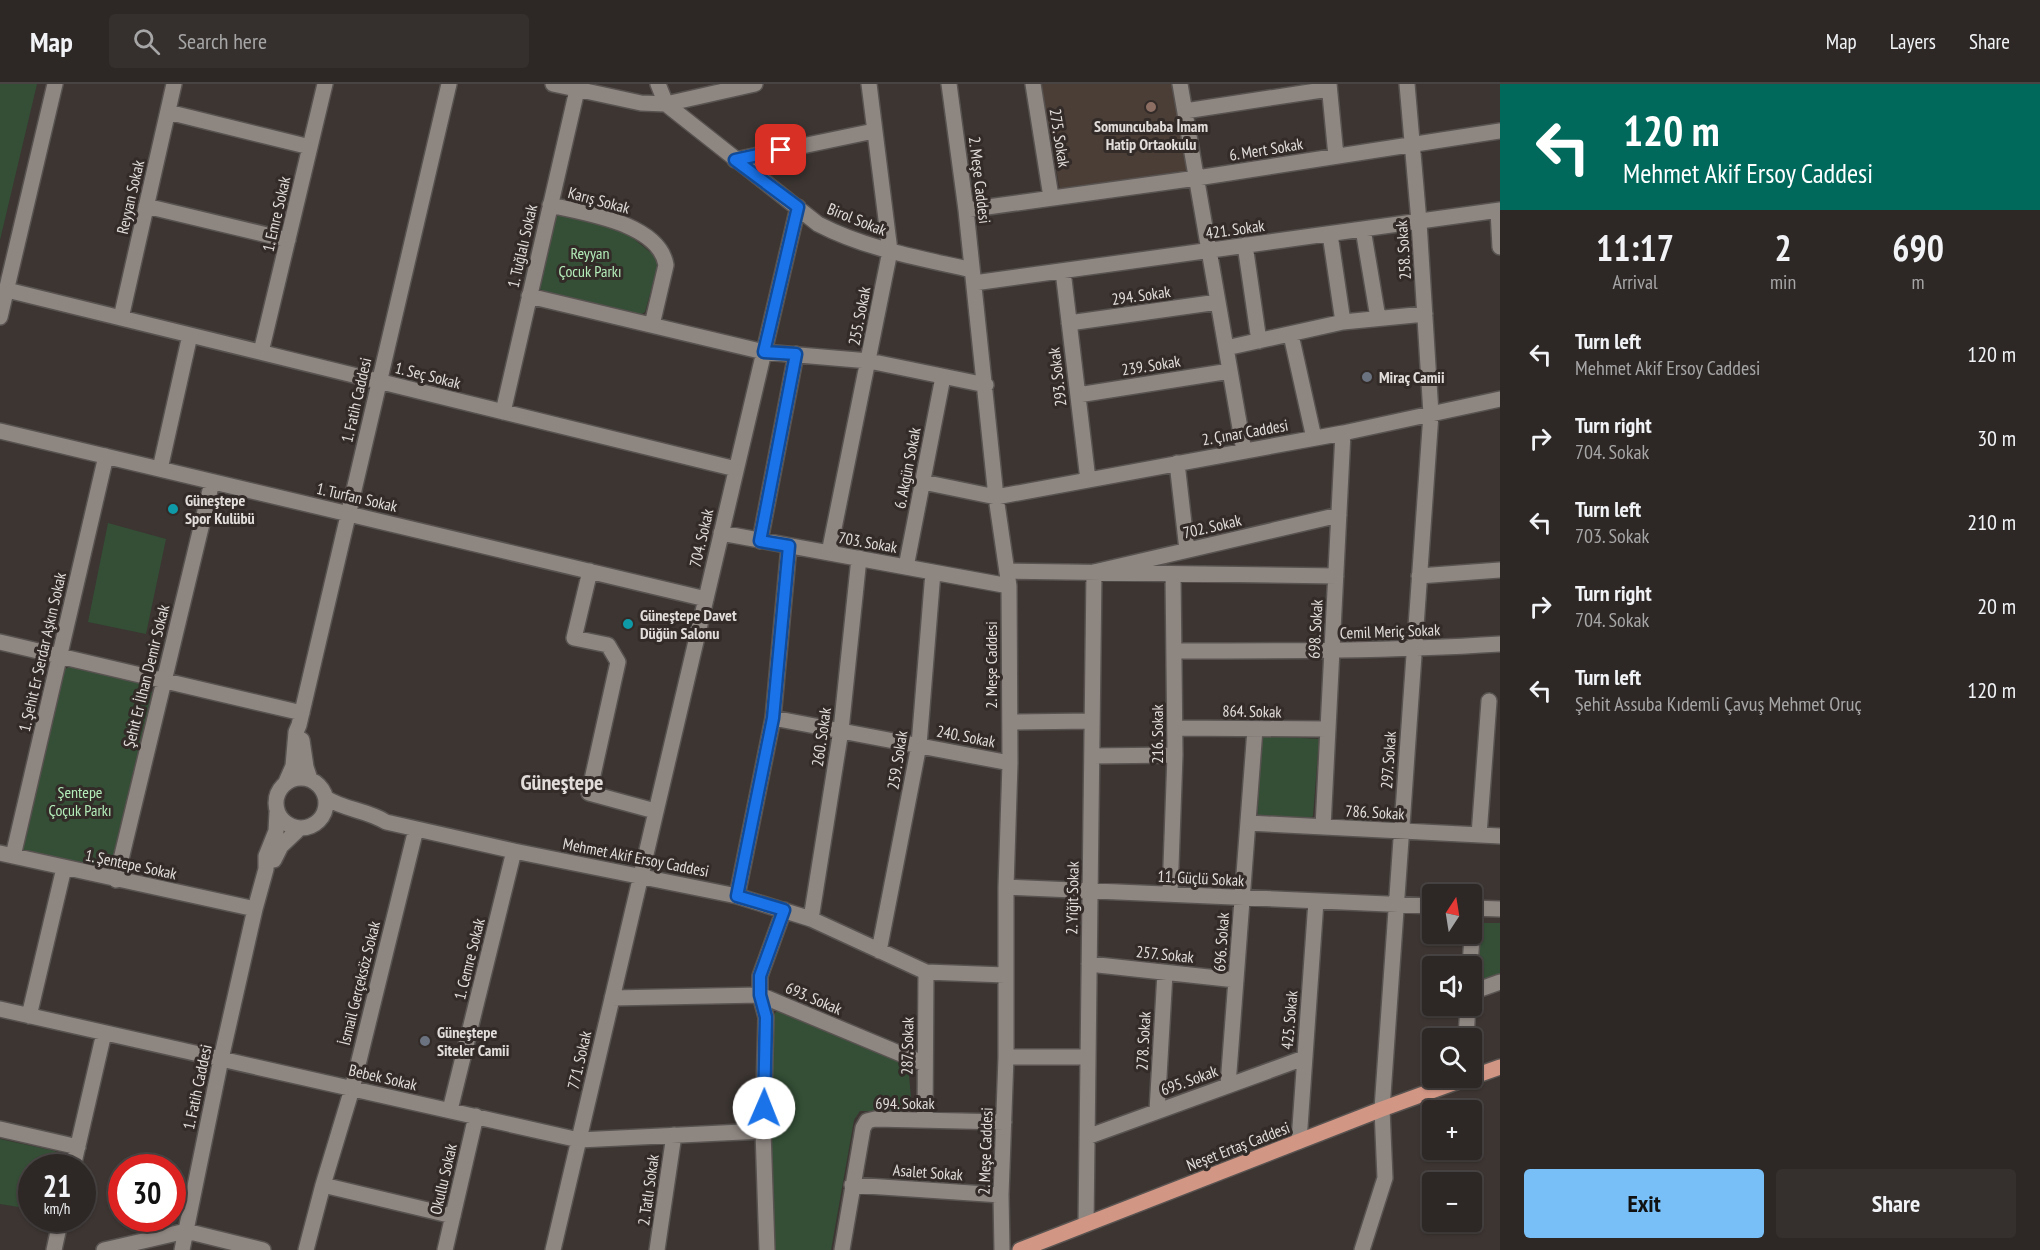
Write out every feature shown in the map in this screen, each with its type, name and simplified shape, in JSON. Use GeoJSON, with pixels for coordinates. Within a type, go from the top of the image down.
{"type":"FeatureCollection","features":[{"type":"Feature","properties":{"kind":"main road","name":"Neşet Ertaş Caddesi"},"geometry":{"type":"LineString","coordinates":[[1482,1073],[1500,1067]]}},
{"type":"Feature","properties":{"kind":"main road","name":"Neşet Ertaş Caddesi"},"geometry":{"type":"LineString","coordinates":[[1020,1250],[1440,1088]]}},
{"type":"Feature","properties":{"kind":"street"},"geometry":{"type":"LineString","coordinates":[[0,317],[55,84]]}},
{"type":"Feature","properties":{"kind":"street","name":"Reyyan Sokak"},"geometry":{"type":"LineString","coordinates":[[121,318],[174,84]]}},
{"type":"Feature","properties":{"kind":"street","name":"1. Emre Sokak"},"geometry":{"type":"LineString","coordinates":[[261,352],[325,84]]}},
{"type":"Feature","properties":{"kind":"street","name":"1. Fatih Caddesi"},"geometry":{"type":"LineString","coordinates":[[286,782],[292,766],[296,732],[449,84]]}},
{"type":"Feature","properties":{"kind":"street"},"geometry":{"type":"LineString","coordinates":[[553,84],[641,103],[666,104],[720,88],[755,84]]}},
{"type":"Feature","properties":{"kind":"street"},"geometry":{"type":"LineString","coordinates":[[658,84],[666,104]]}},
{"type":"Feature","properties":{"kind":"street","name":"255. Sokak"},"geometry":{"type":"LineString","coordinates":[[829,553],[890,251],[869,84]]}},
{"type":"Feature","properties":{"kind":"street","name":"2. Meşe Caddesi"},"geometry":{"type":"LineString","coordinates":[[949,84],[986,385],[996,497],[1008,579],[1010,763],[1006,887],[1006,1057],[1001,1195],[1002,1250]]}},
{"type":"Feature","properties":{"kind":"street","name":"275. Sokak"},"geometry":{"type":"LineString","coordinates":[[1034,84],[1051,197]]}},
{"type":"Feature","properties":{"kind":"street"},"geometry":{"type":"LineString","coordinates":[[1180,84],[1244,451]]}},
{"type":"Feature","properties":{"kind":"street","name":"258. Sokak"},"geometry":{"type":"LineString","coordinates":[[1407,84],[1419,222],[1431,414]]}},
{"type":"Feature","properties":{"kind":"street"},"geometry":{"type":"LineString","coordinates":[[1185,111],[1260,92],[1329,87],[1336,156]]}},
{"type":"Feature","properties":{"kind":"street","name":"1. Tuğlalı Sokak"},"geometry":{"type":"LineString","coordinates":[[503,412],[577,90]]}},
{"type":"Feature","properties":{"kind":"street","name":"Birol Sokak"},"geometry":{"type":"LineString","coordinates":[[666,104],[818,224],[831,231],[890,251],[973,276]]}},
{"type":"Feature","properties":{"kind":"street"},"geometry":{"type":"LineString","coordinates":[[168,112],[310,147]]}},
{"type":"Feature","properties":{"kind":"street"},"geometry":{"type":"LineString","coordinates":[[735,160],[874,131]]}},
{"type":"Feature","properties":{"kind":"street","name":"6. Mert Sokak"},"geometry":{"type":"LineString","coordinates":[[966,210],[1197,178],[1500,131]]}},
{"type":"Feature","properties":{"kind":"street"},"geometry":{"type":"LineString","coordinates":[[146,206],[288,240]]}},
{"type":"Feature","properties":{"kind":"street","name":"Karış Sokak"},"geometry":{"type":"LineString","coordinates":[[550,206],[615,220],[631,227],[659,247],[666,265],[652,325]]}},
{"type":"Feature","properties":{"kind":"street","name":"704. Sokak"},"geometry":{"type":"LineString","coordinates":[[639,877],[798,207]]}},
{"type":"Feature","properties":{"kind":"street"},"geometry":{"type":"LineString","coordinates":[[1499,211],[1500,247]]}},
{"type":"Feature","properties":{"kind":"street","name":"421. Sokak"},"geometry":{"type":"LineString","coordinates":[[973,276],[1063,271],[1499,211]]}},
{"type":"Feature","properties":{"kind":"street"},"geometry":{"type":"LineString","coordinates":[[1363,229],[1378,318]]}},
{"type":"Feature","properties":{"kind":"street"},"geometry":{"type":"LineString","coordinates":[[1330,234],[1343,322]]}},
{"type":"Feature","properties":{"kind":"street"},"geometry":{"type":"LineString","coordinates":[[1245,245],[1259,341]]}},
{"type":"Feature","properties":{"kind":"street","name":"293. Sokak"},"geometry":{"type":"LineString","coordinates":[[1063,271],[1088,480]]}},
{"type":"Feature","properties":{"kind":"street","name":"1. Seç Sokak"},"geometry":{"type":"LineString","coordinates":[[6,290],[736,469]]}},
{"type":"Feature","properties":{"kind":"street"},"geometry":{"type":"LineString","coordinates":[[529,296],[764,352],[869,361],[986,385]]}},
{"type":"Feature","properties":{"kind":"street","name":"294. Sokak"},"geometry":{"type":"LineString","coordinates":[[1069,323],[1218,302]]}},
{"type":"Feature","properties":{"kind":"street"},"geometry":{"type":"LineString","coordinates":[[1226,348],[1343,322],[1425,314]]}},
{"type":"Feature","properties":{"kind":"street"},"geometry":{"type":"LineString","coordinates":[[1292,334],[1314,438]]}},
{"type":"Feature","properties":{"kind":"street"},"geometry":{"type":"LineString","coordinates":[[160,469],[190,335]]}},
{"type":"Feature","properties":{"kind":"street"},"geometry":{"type":"LineString","coordinates":[[760,541],[796,354]]}},
{"type":"Feature","properties":{"kind":"street","name":"239. Sokak"},"geometry":{"type":"LineString","coordinates":[[1078,395],[1230,371]]}},
{"type":"Feature","properties":{"kind":"street","name":"6. Akgün Sokak"},"geometry":{"type":"LineString","coordinates":[[906,567],[943,376]]}},
{"type":"Feature","properties":{"kind":"street","name":"2. Çınar Caddesi"},"geometry":{"type":"LineString","coordinates":[[996,497],[1342,433],[1500,399]]}},
{"type":"Feature","properties":{"kind":"street","name":"297. Sokak"},"geometry":{"type":"LineString","coordinates":[[1362,1250],[1385,1178],[1382,1109],[1431,414]]}},
{"type":"Feature","properties":{"kind":"street","name":"1. Turfan Sokak"},"geometry":{"type":"LineString","coordinates":[[0,431],[705,599]]}},
{"type":"Feature","properties":{"kind":"street","name":"698. Sokak"},"geometry":{"type":"LineString","coordinates":[[1323,827],[1342,433]]}},
{"type":"Feature","properties":{"kind":"street","name":"1. Şehit Er Serdar Aşkın Sokak"},"geometry":{"type":"LineString","coordinates":[[6,854],[60,656],[106,456]]}},
{"type":"Feature","properties":{"kind":"street"},"geometry":{"type":"LineString","coordinates":[[1177,463],[1187,550]]}},
{"type":"Feature","properties":{"kind":"street","name":"Şehit Er İlhan Demir Sokak"},"geometry":{"type":"LineString","coordinates":[[116,880],[212,482]]}},
{"type":"Feature","properties":{"kind":"street"},"geometry":{"type":"LineString","coordinates":[[922,482],[996,497]]}},
{"type":"Feature","properties":{"kind":"street","name":"702. Sokak"},"geometry":{"type":"LineString","coordinates":[[1094,572],[1339,515]]}},
{"type":"Feature","properties":{"kind":"street","name":"703. Sokak"},"geometry":{"type":"LineString","coordinates":[[720,533],[933,572],[1008,579]]}},
{"type":"Feature","properties":{"kind":"street"},"geometry":{"type":"LineString","coordinates":[[737,896],[773,718],[789,546]]}},
{"type":"Feature","properties":{"kind":"street","name":"260. Sokak"},"geometry":{"type":"LineString","coordinates":[[811,919],[841,730],[859,558]]}},
{"type":"Feature","properties":{"kind":"street"},"geometry":{"type":"LineString","coordinates":[[1419,576],[1500,570]]}},
{"type":"Feature","properties":{"kind":"street"},"geometry":{"type":"LineString","coordinates":[[590,571],[574,638],[608,645],[618,662],[588,793],[655,811]]}},
{"type":"Feature","properties":{"kind":"street","name":"259. Sokak"},"geometry":{"type":"LineString","coordinates":[[879,951],[919,745],[933,572]]}},
{"type":"Feature","properties":{"kind":"street","name":"702. Sokak"},"geometry":{"type":"LineString","coordinates":[[1008,579],[1094,572],[1336,576]]}},
{"type":"Feature","properties":{"kind":"street","name":"2. Yiğit Sokak"},"geometry":{"type":"LineString","coordinates":[[1086,1224],[1094,572]]}},
{"type":"Feature","properties":{"kind":"street","name":"216. Sokak"},"geometry":{"type":"LineString","coordinates":[[1170,894],[1175,755],[1173,573]]}},
{"type":"Feature","properties":{"kind":"street"},"geometry":{"type":"LineString","coordinates":[[0,642],[164,680],[300,719],[306,767],[310,779]]}},
{"type":"Feature","properties":{"kind":"street","name":"Cemil Meriç Sokak"},"geometry":{"type":"LineString","coordinates":[[1174,651],[1332,652],[1414,650],[1500,644]]}},
{"type":"Feature","properties":{"kind":"street"},"geometry":{"type":"LineString","coordinates":[[1479,835],[1489,701]]}},
{"type":"Feature","properties":{"kind":"street","name":"240. Sokak"},"geometry":{"type":"LineString","coordinates":[[773,718],[1010,763]]}},
{"type":"Feature","properties":{"kind":"street"},"geometry":{"type":"LineString","coordinates":[[1010,722],[1092,721]]}},
{"type":"Feature","properties":{"kind":"street","name":"864. Sokak"},"geometry":{"type":"LineString","coordinates":[[1175,728],[1328,729]]}},
{"type":"Feature","properties":{"kind":"street","name":"696. Sokak"},"geometry":{"type":"LineString","coordinates":[[1228,1085],[1255,729]]}},
{"type":"Feature","properties":{"kind":"street"},"geometry":{"type":"LineString","coordinates":[[1092,756],[1175,755]]}},
{"type":"Feature","properties":{"kind":"street"},"geometry":{"type":"LineString","coordinates":[[319,821],[326,806],[326,798],[318,784],[302,777],[286,782],[276,796],[277,812],[286,824],[307,828],[319,821],[344,816],[377,823],[386,822]]}},
{"type":"Feature","properties":{"kind":"street","name":"Mehmet Akif Ersoy Caddesi"},"geometry":{"type":"LineString","coordinates":[[326,798],[346,808],[378,817],[386,822],[514,851],[737,896],[811,919],[926,972],[1005,975]]}},
{"type":"Feature","properties":{"kind":"street","name":"1. Fatih Caddesi"},"geometry":{"type":"LineString","coordinates":[[186,1231],[221,1059],[266,869],[266,856],[276,831],[277,812]]}},
{"type":"Feature","properties":{"kind":"street","name":"786. Sokak"},"geometry":{"type":"LineString","coordinates":[[1248,823],[1500,836]]}},
{"type":"Feature","properties":{"kind":"street"},"geometry":{"type":"LineString","coordinates":[[266,869],[281,846],[300,828]]}},
{"type":"Feature","properties":{"kind":"street","name":"İsmail Gerçeksöz Sokak"},"geometry":{"type":"LineString","coordinates":[[306,1250],[352,1089],[416,829]]}},
{"type":"Feature","properties":{"kind":"street","name":"1. Cemre Sokak"},"geometry":{"type":"LineString","coordinates":[[450,1110],[514,851]]}},
{"type":"Feature","properties":{"kind":"street","name":"1. Şentepe Sokak"},"geometry":{"type":"LineString","coordinates":[[6,854],[255,909]]}},
{"type":"Feature","properties":{"kind":"street"},"geometry":{"type":"LineString","coordinates":[[29,1016],[64,868]]}},
{"type":"Feature","properties":{"kind":"street","name":"771. Sokak"},"geometry":{"type":"LineString","coordinates":[[553,1250],[639,877]]}},
{"type":"Feature","properties":{"kind":"street","name":"11. Güçlü Sokak"},"geometry":{"type":"LineString","coordinates":[[1006,887],[1422,906]]}},
{"type":"Feature","properties":{"kind":"street","name":"425. Sokak"},"geometry":{"type":"LineString","coordinates":[[1299,1141],[1316,901]]}},
{"type":"Feature","properties":{"kind":"street"},"geometry":{"type":"LineString","coordinates":[[1482,908],[1500,909]]}},
{"type":"Feature","properties":{"kind":"street"},"geometry":{"type":"LineString","coordinates":[[767,1250],[763,1131],[766,1017],[760,995],[760,976],[784,910]]}},
{"type":"Feature","properties":{"kind":"street","name":"257. Sokak"},"geometry":{"type":"LineString","coordinates":[[1089,964],[1236,980]]}},
{"type":"Feature","properties":{"kind":"street","name":"287. Sokak"},"geometry":{"type":"LineString","coordinates":[[925,1120],[926,972]]}},
{"type":"Feature","properties":{"kind":"street","name":"278. Sokak"},"geometry":{"type":"LineString","coordinates":[[1157,1111],[1165,973]]}},
{"type":"Feature","properties":{"kind":"street"},"geometry":{"type":"LineString","coordinates":[[1482,988],[1500,982]]}},
{"type":"Feature","properties":{"kind":"street","name":"693. Sokak"},"geometry":{"type":"LineString","coordinates":[[612,998],[760,995],[925,1064]]}},
{"type":"Feature","properties":{"kind":"street","name":"Bebek Sokak"},"geometry":{"type":"LineString","coordinates":[[0,1009],[579,1140],[763,1131]]}},
{"type":"Feature","properties":{"kind":"street"},"geometry":{"type":"LineString","coordinates":[[76,1154],[105,1033]]}},
{"type":"Feature","properties":{"kind":"street"},"geometry":{"type":"LineString","coordinates":[[1006,1057],[1088,1057]]}},
{"type":"Feature","properties":{"kind":"street","name":"695. Sokak"},"geometry":{"type":"LineString","coordinates":[[1087,1137],[1304,1058]]}},
{"type":"Feature","properties":{"kind":"street","name":"Okullu Sokak"},"geometry":{"type":"LineString","coordinates":[[445,1250],[476,1116]]}},
{"type":"Feature","properties":{"kind":"street","name":"694. Sokak"},"geometry":{"type":"LineString","coordinates":[[842,1250],[863,1128],[867,1121],[874,1119],[1004,1122]]}},
{"type":"Feature","properties":{"kind":"street"},"geometry":{"type":"LineString","coordinates":[[0,1129],[78,1147]]}},
{"type":"Feature","properties":{"kind":"street","name":"2. Tatlı Sokak"},"geometry":{"type":"LineString","coordinates":[[657,1250],[674,1135]]}},
{"type":"Feature","properties":{"kind":"street"},"geometry":{"type":"LineString","coordinates":[[323,1185],[453,1216]]}},
{"type":"Feature","properties":{"kind":"street","name":"Asalet Sokak"},"geometry":{"type":"LineString","coordinates":[[852,1185],[1001,1195]]}},
{"type":"Feature","properties":{"kind":"street"},"geometry":{"type":"LineString","coordinates":[[186,1231],[262,1250]]}},
{"type":"Feature","properties":{"kind":"street"},"geometry":{"type":"LineString","coordinates":[[54,1250],[58,1232]]}},
{"type":"Feature","properties":{"kind":"street"},"geometry":{"type":"LineString","coordinates":[[105,1250],[182,1232]]}},
{"type":"Feature","properties":{"kind":"street","name":"1. Fatih Caddesi"},"geometry":{"type":"LineString","coordinates":[[182,1250],[186,1232]]}},
{"type":"Feature","properties":{"kind":"shaded area"},"geometry":{"type":"Polygon","coordinates":[[[1041,84],[1174,84],[1190,173],[1060,190],[1041,84]]]}},
{"type":"Feature","properties":{"kind":"green space"},"geometry":{"type":"Polygon","coordinates":[[[0,84],[37,84],[0,240],[0,84]]]}},
{"type":"Feature","properties":{"kind":"green space","name":"Reyyan Çocuk Parkı"},"geometry":{"type":"Polygon","coordinates":[[[559,215],[617,228],[656,257],[658,265],[645,312],[640,315],[540,289],[539,282],[555,218],[559,215]]]}},
{"type":"Feature","properties":{"kind":"green space"},"geometry":{"type":"Polygon","coordinates":[[[108,523],[166,539],[146,634],[88,622],[108,523]]]}},
{"type":"Feature","properties":{"kind":"green space","name":"Şentepe Çoçuk Parkı"},"geometry":{"type":"Polygon","coordinates":[[[71,666],[145,683],[150,687],[152,693],[110,869],[107,871],[25,852],[22,847],[65,669],[71,666]]]}},
{"type":"Feature","properties":{"kind":"green space"},"geometry":{"type":"Polygon","coordinates":[[[1264,736],[1319,739],[1313,816],[1310,818],[1258,815],[1259,739],[1264,736]]]}},
{"type":"Feature","properties":{"kind":"green space"},"geometry":{"type":"Polygon","coordinates":[[[1482,923],[1500,923],[1500,975],[1482,982],[1482,956],[1473,956],[1474,944],[1482,944],[1482,923]]]}},
{"type":"Feature","properties":{"kind":"green space"},"geometry":{"type":"Polygon","coordinates":[[[785,1011],[908,1065],[912,1108],[908,1111],[860,1111],[854,1120],[831,1250],[771,1250],[772,1017],[776,1012],[785,1011]]]}},
{"type":"Feature","properties":{"kind":"green space"},"geometry":{"type":"Polygon","coordinates":[[[0,1139],[55,1151],[58,1154],[18,1154],[18,1207],[0,1204],[0,1139]]]}},
{"type":"Feature","properties":{"kind":"place","name":"Somuncubaba İmam Hatip Ortaokulu"},"geometry":{"type":"Point","coordinates":[1151,107]}},
{"type":"Feature","properties":{"kind":"place","name":"Miraç Camii"},"geometry":{"type":"Point","coordinates":[1367,377]}},
{"type":"Feature","properties":{"kind":"place","name":"Güneştepe Spor Kulübü"},"geometry":{"type":"Point","coordinates":[173,509]}},
{"type":"Feature","properties":{"kind":"place","name":"Güneştepe Davet Düğün Salonu"},"geometry":{"type":"Point","coordinates":[628,624]}},
{"type":"Feature","properties":{"kind":"place","name":"Güneştepe Siteler Camii"},"geometry":{"type":"Point","coordinates":[425,1041]}},
{"type":"Feature","properties":{"kind":"district","name":"Güneştepe"},"geometry":{"type":"Point","coordinates":[562,782]}},
{"type":"Feature","properties":{"kind":"route"},"geometry":{"type":"LineString","coordinates":[[764,1108],[766,1017],[760,995],[760,976],[784,910],[737,896],[773,718],[789,546],[760,541],[796,354],[764,352],[798,207],[735,160],[781,150]]}}]}
